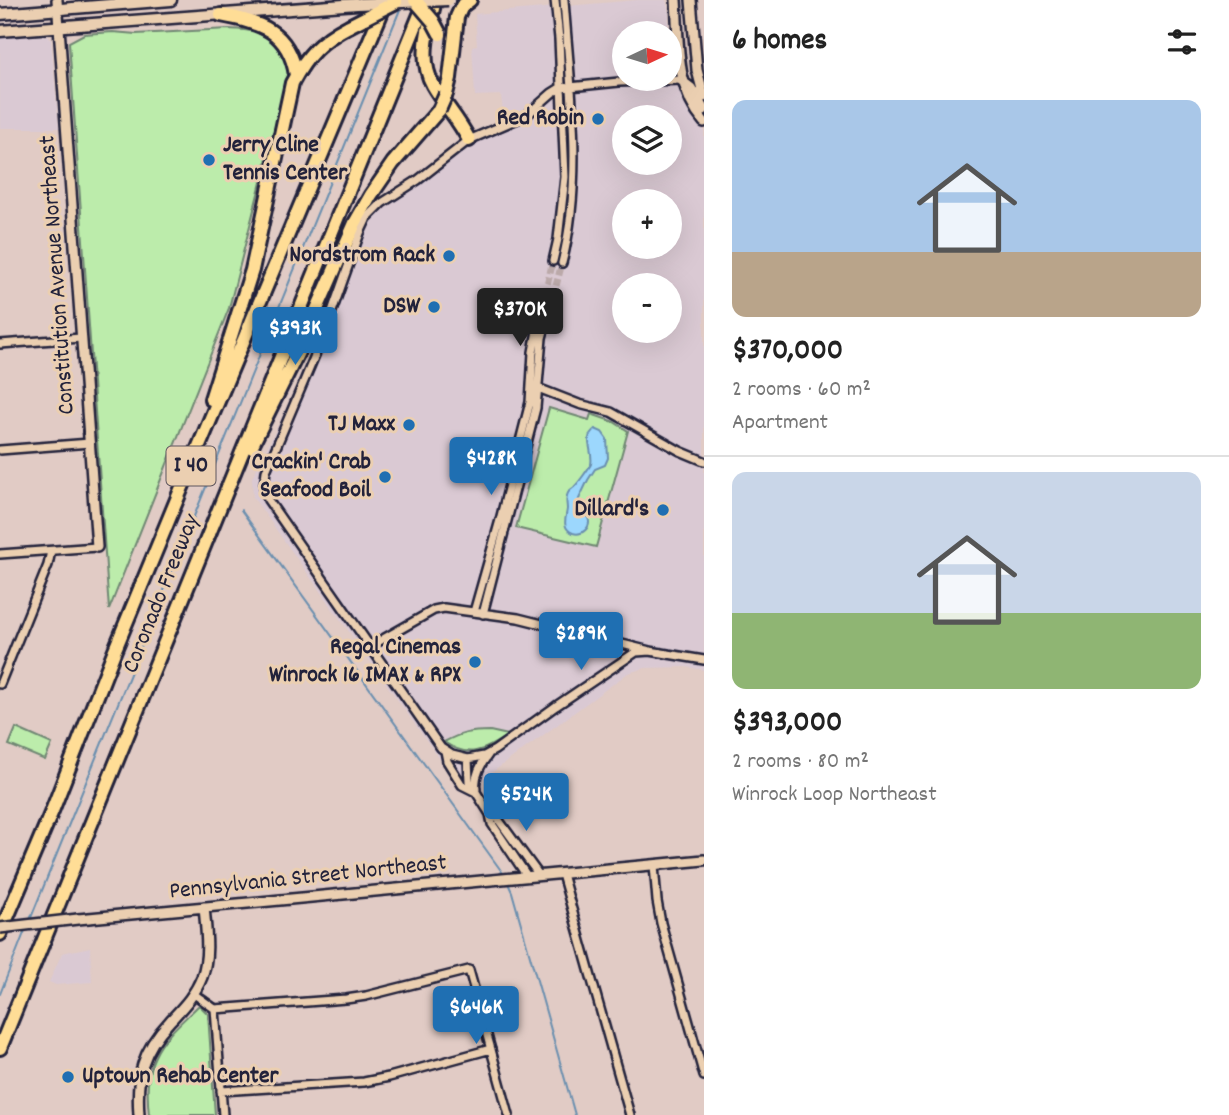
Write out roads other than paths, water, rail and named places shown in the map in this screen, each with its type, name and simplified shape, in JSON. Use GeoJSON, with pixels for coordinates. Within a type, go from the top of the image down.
{"type":"FeatureCollection","features":[{"type":"Feature","properties":{"kind":"highway"},"geometry":{"type":"LineString","coordinates":[[419,0],[440,34],[451,63]]}},
{"type":"Feature","properties":{"kind":"highway","name":"Coronado Freeway"},"geometry":{"type":"LineString","coordinates":[[0,1048],[212,526],[419,0]]}},
{"type":"Feature","properties":{"kind":"highway"},"geometry":{"type":"LineString","coordinates":[[435,0],[425,51],[427,72],[432,85],[469,140]]}},
{"type":"Feature","properties":{"kind":"highway"},"geometry":{"type":"LineString","coordinates":[[212,526],[299,349],[355,223],[393,163],[439,110],[446,94],[458,12],[461,6],[470,0]]}},
{"type":"Feature","properties":{"kind":"highway"},"geometry":{"type":"LineString","coordinates":[[192,463],[252,270],[288,96],[296,75],[315,48],[332,35],[394,1]]}},
{"type":"Feature","properties":{"kind":"highway","name":"Coronado Freeway"},"geometry":{"type":"LineString","coordinates":[[0,934],[192,463],[394,1]]}},
{"type":"Feature","properties":{"kind":"highway"},"geometry":{"type":"LineString","coordinates":[[221,15],[248,20],[276,35],[290,52],[296,75]]}},
{"type":"Feature","properties":{"kind":"main road"},"geometry":{"type":"LineString","coordinates":[[0,14],[57,5],[171,0]]}},
{"type":"Feature","properties":{"kind":"main road"},"geometry":{"type":"LineString","coordinates":[[0,31],[394,1],[444,0]]}},
{"type":"Feature","properties":{"kind":"street"},"geometry":{"type":"LineString","coordinates":[[553,261],[565,177],[555,0]]}},
{"type":"Feature","properties":{"kind":"street"},"geometry":{"type":"LineString","coordinates":[[562,263],[568,241],[575,177],[564,0]]}},
{"type":"Feature","properties":{"kind":"street"},"geometry":{"type":"LineString","coordinates":[[676,0],[678,21]]}},
{"type":"Feature","properties":{"kind":"street"},"geometry":{"type":"LineString","coordinates":[[691,0],[696,61],[704,97]]}},
{"type":"Feature","properties":{"kind":"street","name":"Constitution Avenue Northeast"},"geometry":{"type":"LineString","coordinates":[[57,5],[97,547]]}},
{"type":"Feature","properties":{"kind":"street"},"geometry":{"type":"LineString","coordinates":[[682,80],[691,88],[704,110]]}},
{"type":"Feature","properties":{"kind":"street"},"geometry":{"type":"LineString","coordinates":[[682,80],[692,106],[704,122]]}},
{"type":"Feature","properties":{"kind":"street"},"geometry":{"type":"LineString","coordinates":[[612,83],[560,88],[527,115],[469,140],[418,180],[382,203],[367,218],[324,334],[266,471],[264,486],[268,500],[369,647],[436,741],[445,751],[456,757],[468,759],[488,754],[631,654],[650,651]]}},
{"type":"Feature","properties":{"kind":"street"},"geometry":{"type":"LineString","coordinates":[[474,612],[530,402],[544,315]]}},
{"type":"Feature","properties":{"kind":"street"},"geometry":{"type":"LineString","coordinates":[[0,344],[81,338]]}},
{"type":"Feature","properties":{"kind":"street"},"geometry":{"type":"LineString","coordinates":[[483,614],[536,408],[537,354]]}},
{"type":"Feature","properties":{"kind":"street"},"geometry":{"type":"LineString","coordinates":[[538,387],[579,404],[611,412],[680,451],[704,461]]}},
{"type":"Feature","properties":{"kind":"street"},"geometry":{"type":"LineString","coordinates":[[0,450],[90,443]]}},
{"type":"Feature","properties":{"kind":"street"},"geometry":{"type":"LineString","coordinates":[[0,554],[97,547]]}},
{"type":"Feature","properties":{"kind":"street"},"geometry":{"type":"LineString","coordinates":[[0,684],[48,565],[51,551]]}},
{"type":"Feature","properties":{"kind":"street"},"geometry":{"type":"LineString","coordinates":[[369,647],[434,610],[444,608],[531,621],[650,651],[704,660]]}},
{"type":"Feature","properties":{"kind":"street"},"geometry":{"type":"LineString","coordinates":[[445,751],[447,761],[462,785],[476,793]]}},
{"type":"Feature","properties":{"kind":"street"},"geometry":{"type":"LineString","coordinates":[[476,793],[478,769],[488,754]]}},
{"type":"Feature","properties":{"kind":"street"},"geometry":{"type":"LineString","coordinates":[[468,759],[469,781],[490,814],[492,824],[527,876]]}},
{"type":"Feature","properties":{"kind":"street"},"geometry":{"type":"LineString","coordinates":[[490,814],[498,819],[539,875]]}},
{"type":"Feature","properties":{"kind":"street","name":"Pennsylvania Street Northeast"},"geometry":{"type":"LineString","coordinates":[[0,928],[704,860]]}},
{"type":"Feature","properties":{"kind":"street"},"geometry":{"type":"LineString","coordinates":[[654,865],[661,923],[704,1073]]}},
{"type":"Feature","properties":{"kind":"street"},"geometry":{"type":"LineString","coordinates":[[562,874],[630,1115]]}},
{"type":"Feature","properties":{"kind":"street"},"geometry":{"type":"LineString","coordinates":[[139,1115],[139,1080],[147,1051],[156,1036],[194,994],[202,977],[206,962],[204,907]]}},
{"type":"Feature","properties":{"kind":"street"},"geometry":{"type":"LineString","coordinates":[[194,994],[215,1009],[346,999],[469,970],[509,1115]]}},
{"type":"Feature","properties":{"kind":"street"},"geometry":{"type":"LineString","coordinates":[[215,1009],[223,1115]]}},
{"type":"Feature","properties":{"kind":"street"},"geometry":{"type":"LineString","coordinates":[[221,1091],[364,1082],[491,1049]]}},
{"type":"Feature","properties":{"kind":"water"},"geometry":{"type":"Polygon","coordinates":[[[595,429],[602,432],[607,439],[608,458],[605,465],[595,469],[579,499],[579,505],[589,521],[587,527],[583,532],[573,533],[566,526],[567,497],[591,464],[589,436],[595,429]]]}},
{"type":"Feature","properties":{"kind":"waterway"},"geometry":{"type":"LineString","coordinates":[[30,920],[401,7]]}},
{"type":"Feature","properties":{"kind":"waterway"},"geometry":{"type":"LineString","coordinates":[[241,510],[505,876]]}},
{"type":"Feature","properties":{"kind":"waterway"},"geometry":{"type":"LineString","coordinates":[[507,881],[575,1115]]}},
{"type":"Feature","properties":{"kind":"waterway"},"geometry":{"type":"LineString","coordinates":[[0,994],[26,928]]}},
{"type":"Feature","properties":{"kind":"tunnel"},"geometry":{"type":"LineString","coordinates":[[540,314],[553,261]]}},
{"type":"Feature","properties":{"kind":"tunnel"},"geometry":{"type":"LineString","coordinates":[[548,316],[562,263]]}},
{"type":"Feature","properties":{"kind":"place","name":"Red Robin"},"geometry":{"type":"Point","coordinates":[598,119]}},
{"type":"Feature","properties":{"kind":"place","name":"Jerry Cline Tennis Center"},"geometry":{"type":"Point","coordinates":[209,160]}},
{"type":"Feature","properties":{"kind":"place","name":"Nordstrom Rack"},"geometry":{"type":"Point","coordinates":[449,256]}},
{"type":"Feature","properties":{"kind":"place","name":"DSW"},"geometry":{"type":"Point","coordinates":[434,307]}},
{"type":"Feature","properties":{"kind":"place","name":"TJ Maxx"},"geometry":{"type":"Point","coordinates":[409,425]}},
{"type":"Feature","properties":{"kind":"place","name":"Crackin' Crab Seafood Boil"},"geometry":{"type":"Point","coordinates":[385,477]}},
{"type":"Feature","properties":{"kind":"place","name":"Dillard's"},"geometry":{"type":"Point","coordinates":[663,510]}},
{"type":"Feature","properties":{"kind":"place","name":"Regal Cinemas Winrock 16 IMAX & RPX"},"geometry":{"type":"Point","coordinates":[475,662]}},
{"type":"Feature","properties":{"kind":"place","name":"Uptown Rehab Center"},"geometry":{"type":"Point","coordinates":[68,1077]}}]}
